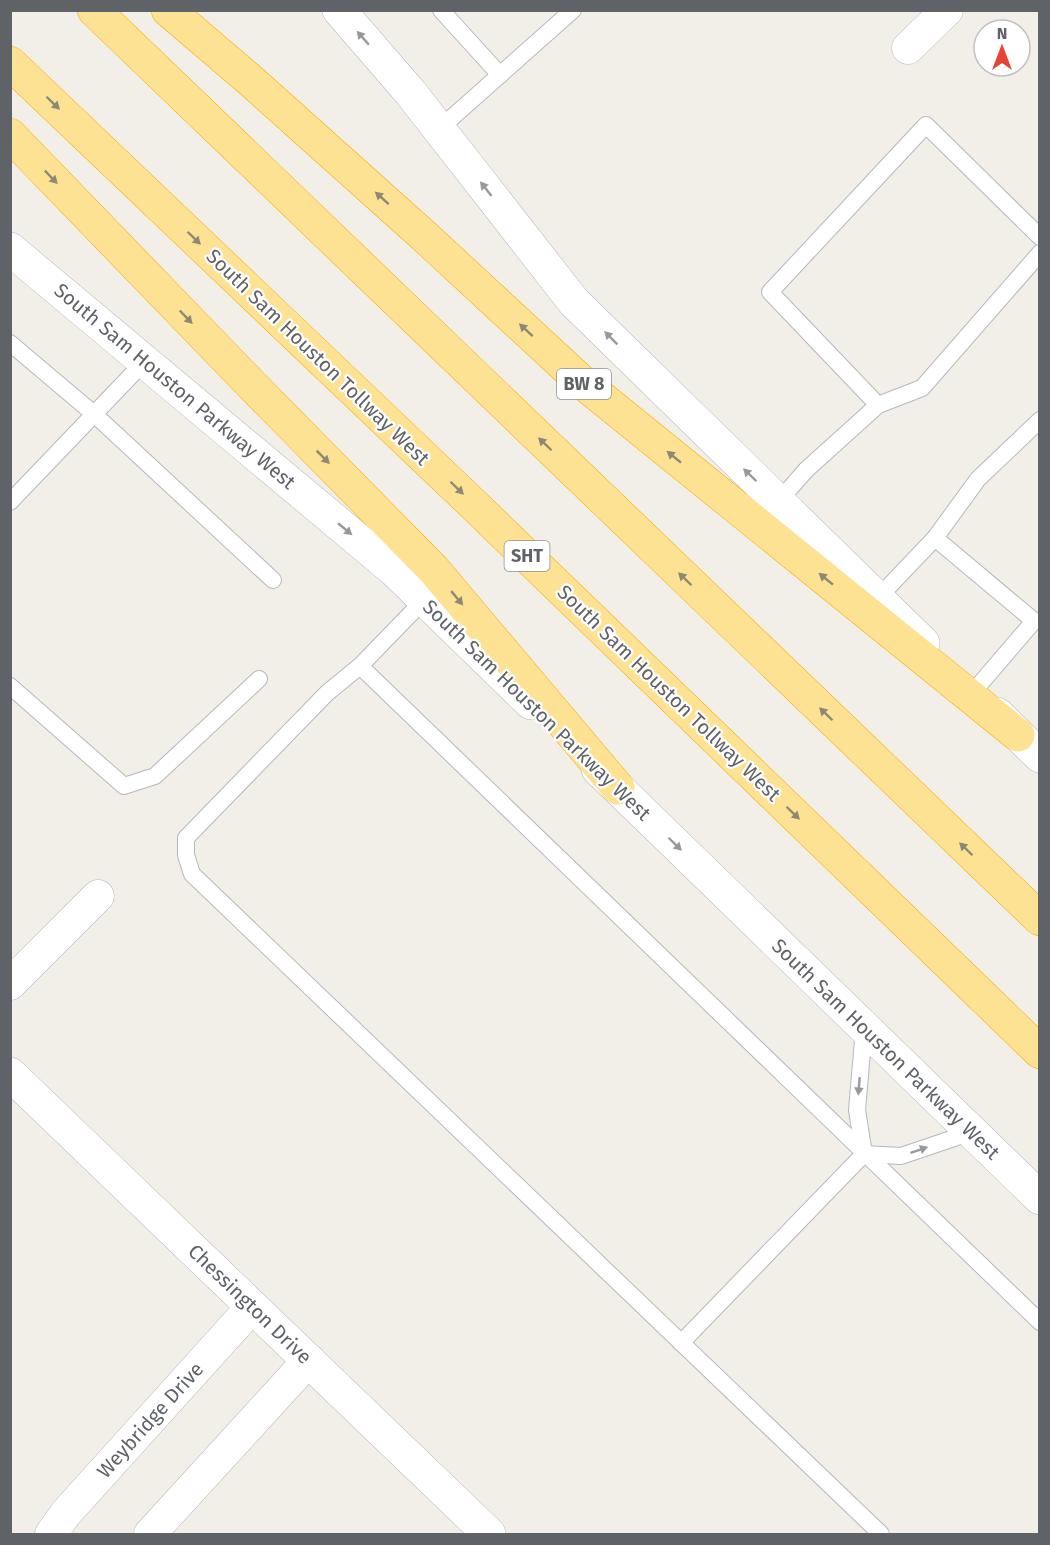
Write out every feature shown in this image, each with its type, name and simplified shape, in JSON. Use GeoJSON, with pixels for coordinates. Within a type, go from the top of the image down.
{"type":"FeatureCollection","features":[{"type":"Feature","properties":{"kind":"highway"},"geometry":{"type":"LineString","coordinates":[[94,10],[1040,919]]}},
{"type":"Feature","properties":{"kind":"highway","name":"BW 8"},"geometry":{"type":"LineString","coordinates":[[168,10],[423,235],[583,383],[871,605],[1029,745]]}},
{"type":"Feature","properties":{"kind":"highway","name":"South Sam Houston Tollway West"},"geometry":{"type":"LineString","coordinates":[[10,63],[481,512],[1040,1052]]}},
{"type":"Feature","properties":{"kind":"highway"},"geometry":{"type":"LineString","coordinates":[[10,135],[434,570],[618,788]]}},
{"type":"Feature","properties":{"kind":"main road"},"geometry":{"type":"LineString","coordinates":[[339,10],[410,92],[574,302],[778,502],[871,605],[974,692],[1029,745]]}},
{"type":"Feature","properties":{"kind":"main road","name":"South Sam Houston Parkway West"},"geometry":{"type":"LineString","coordinates":[[10,249],[394,570],[1040,1198]]}},
{"type":"Feature","properties":{"kind":"main road","name":"Chessington Drive"},"geometry":{"type":"LineString","coordinates":[[10,1074],[489,1534]]}},
{"type":"Feature","properties":{"kind":"street"},"geometry":{"type":"LineString","coordinates":[[908,48],[947,10]]}},
{"type":"Feature","properties":{"kind":"street"},"geometry":{"type":"LineString","coordinates":[[10,984],[98,896]]}},
{"type":"Feature","properties":{"kind":"street","name":"Weybridge Drive"},"geometry":{"type":"LineString","coordinates":[[51,1534],[66,1513],[252,1307]]}},
{"type":"Feature","properties":{"kind":"street"},"geometry":{"type":"LineString","coordinates":[[150,1534],[309,1360]]}},
{"type":"Feature","properties":{"kind":"lane"},"geometry":{"type":"LineString","coordinates":[[441,10],[500,75]]}},
{"type":"Feature","properties":{"kind":"lane"},"geometry":{"type":"LineString","coordinates":[[439,129],[573,10]]}},
{"type":"Feature","properties":{"kind":"lane"},"geometry":{"type":"LineString","coordinates":[[878,405],[770,292],[926,125],[1040,237]]}},
{"type":"Feature","properties":{"kind":"lane"},"geometry":{"type":"LineString","coordinates":[[778,502],[806,471],[878,405],[922,388],[1040,253]]}},
{"type":"Feature","properties":{"kind":"lane"},"geometry":{"type":"LineString","coordinates":[[10,343],[94,414],[273,580]]}},
{"type":"Feature","properties":{"kind":"lane"},"geometry":{"type":"LineString","coordinates":[[10,502],[145,361]]}},
{"type":"Feature","properties":{"kind":"lane"},"geometry":{"type":"LineString","coordinates":[[871,605],[935,538],[978,478],[1040,420]]}},
{"type":"Feature","properties":{"kind":"lane"},"geometry":{"type":"LineString","coordinates":[[935,538],[1034,621],[974,692]]}},
{"type":"Feature","properties":{"kind":"lane"},"geometry":{"type":"LineString","coordinates":[[424,600],[360,666],[327,693],[186,838],[186,855],[192,874],[881,1534]]}},
{"type":"Feature","properties":{"kind":"lane"},"geometry":{"type":"LineString","coordinates":[[360,666],[1040,1322]]}},
{"type":"Feature","properties":{"kind":"lane"},"geometry":{"type":"LineString","coordinates":[[10,686],[124,786],[155,776],[259,679]]}},
{"type":"Feature","properties":{"kind":"lane"},"geometry":{"type":"LineString","coordinates":[[864,1028],[857,1110],[864,1154]]}},
{"type":"Feature","properties":{"kind":"lane"},"geometry":{"type":"LineString","coordinates":[[681,1343],[864,1154],[901,1156],[972,1132]]}}]}
